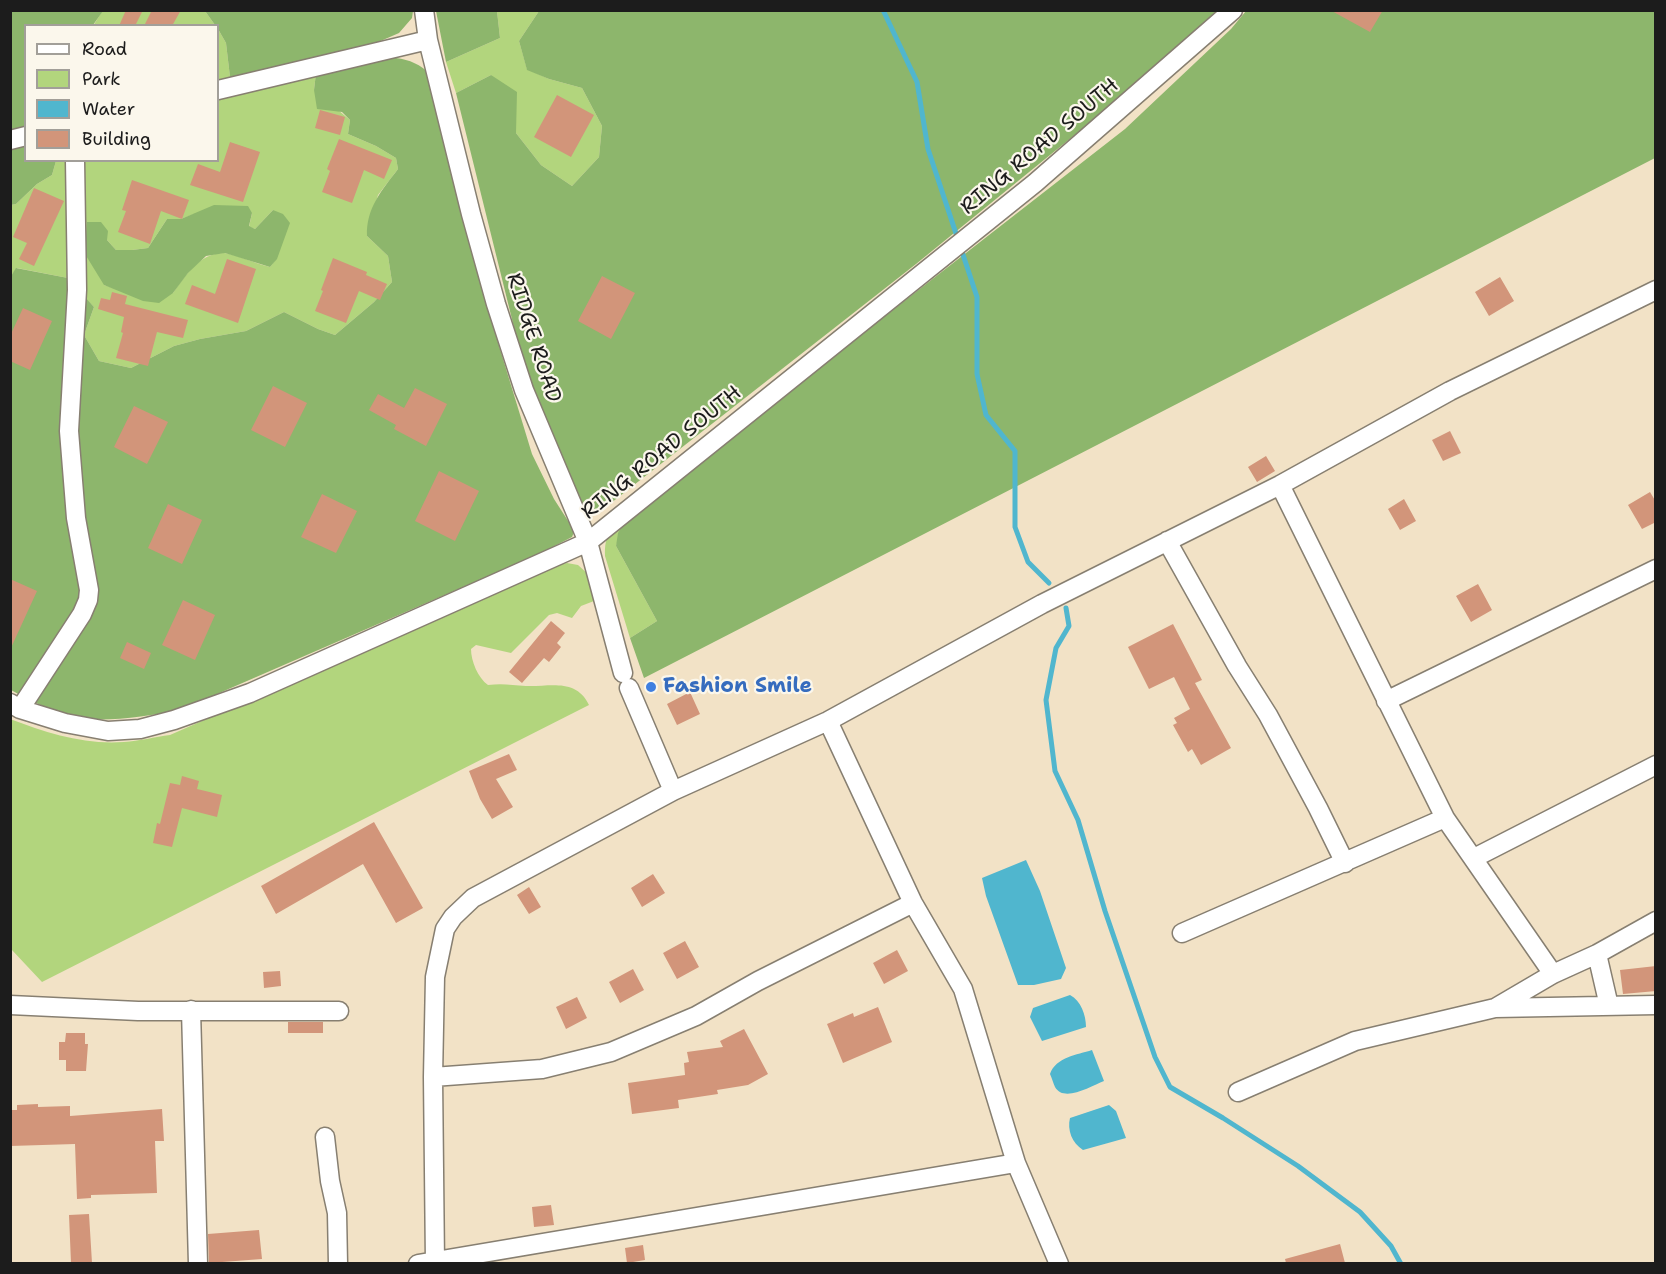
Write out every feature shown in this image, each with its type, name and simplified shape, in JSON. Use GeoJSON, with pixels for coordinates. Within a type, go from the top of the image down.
{"type":"FeatureCollection","features":[{"type":"Feature","properties":{"kind":"street","name":"RIDGE ROAD"},"geometry":{"type":"LineString","coordinates":[[424,10],[428,40],[496,304],[524,390],[588,542],[626,681],[673,791]]}},
{"type":"Feature","properties":{"kind":"street","name":"RING ROAD SOUTH"},"geometry":{"type":"LineString","coordinates":[[15,706],[65,723],[108,731],[140,729],[174,720],[250,693],[588,542],[1035,183],[1233,10]]}},
{"type":"Feature","properties":{"kind":"street"},"geometry":{"type":"LineString","coordinates":[[219,90],[428,40]]}},
{"type":"Feature","properties":{"kind":"street"},"geometry":{"type":"LineString","coordinates":[[15,706],[82,614],[88,600],[89,590],[76,518],[69,431],[77,290],[75,162]]}},
{"type":"Feature","properties":{"kind":"street"},"geometry":{"type":"LineString","coordinates":[[1016,1163],[429,1262],[435,977],[445,929],[453,917],[473,898],[673,791],[828,721],[1042,604],[1280,485],[1449,391],[1656,291]]}},
{"type":"Feature","properties":{"kind":"street"},"geometry":{"type":"LineString","coordinates":[[1280,485],[1445,818],[1553,974]]}},
{"type":"Feature","properties":{"kind":"street"},"geometry":{"type":"LineString","coordinates":[[1167,541],[1268,716],[1345,863]]}},
{"type":"Feature","properties":{"kind":"street"},"geometry":{"type":"LineString","coordinates":[[1386,701],[1656,569]]}},
{"type":"Feature","properties":{"kind":"street"},"geometry":{"type":"LineString","coordinates":[[828,721],[913,903],[963,989],[1016,1163],[1059,1263]]}},
{"type":"Feature","properties":{"kind":"street"},"geometry":{"type":"LineString","coordinates":[[1474,858],[1656,765]]}},
{"type":"Feature","properties":{"kind":"street"},"geometry":{"type":"LineString","coordinates":[[1182,933],[1445,818]]}},
{"type":"Feature","properties":{"kind":"street"},"geometry":{"type":"LineString","coordinates":[[433,1077],[542,1069],[611,1052],[696,1016],[758,981],[913,903]]}},
{"type":"Feature","properties":{"kind":"street"},"geometry":{"type":"LineString","coordinates":[[1495,1008],[1553,974],[1597,954],[1656,921]]}},
{"type":"Feature","properties":{"kind":"street"},"geometry":{"type":"LineString","coordinates":[[1597,954],[1609,1006]]}},
{"type":"Feature","properties":{"kind":"street"},"geometry":{"type":"LineString","coordinates":[[10,1005],[138,1011],[339,1011]]}},
{"type":"Feature","properties":{"kind":"street"},"geometry":{"type":"LineString","coordinates":[[1238,1092],[1355,1041],[1495,1008],[1656,1005]]}},
{"type":"Feature","properties":{"kind":"street"},"geometry":{"type":"LineString","coordinates":[[191,1010],[198,1263]]}},
{"type":"Feature","properties":{"kind":"street"},"geometry":{"type":"LineString","coordinates":[[325,1137],[337,1213],[338,1263]]}},
{"type":"Feature","properties":{"kind":"green space"},"geometry":{"type":"Polygon","coordinates":[[[103,10],[205,11],[214,24],[94,24],[103,10]]]}},
{"type":"Feature","properties":{"kind":"green space"},"geometry":{"type":"Polygon","coordinates":[[[10,11],[103,11],[94,24],[24,24],[24,128],[10,131],[10,11]]]}},
{"type":"Feature","properties":{"kind":"green space"},"geometry":{"type":"Polygon","coordinates":[[[205,11],[413,11],[412,18],[399,33],[376,43],[230,77],[226,43],[219,31],[219,24],[214,24],[205,11]]]}},
{"type":"Feature","properties":{"kind":"green space"},"geometry":{"type":"Polygon","coordinates":[[[436,11],[497,11],[500,38],[446,62],[436,11]]]}},
{"type":"Feature","properties":{"kind":"green space"},"geometry":{"type":"Polygon","coordinates":[[[497,11],[539,11],[519,41],[527,69],[549,79],[582,88],[602,126],[599,157],[572,186],[541,165],[516,133],[491,75],[456,93],[446,62],[500,38],[497,11]]]}},
{"type":"Feature","properties":{"kind":"green space"},"geometry":{"type":"Polygon","coordinates":[[[539,11],[1217,11],[1157,68],[916,264],[602,510],[594,512],[586,510],[574,492],[530,392],[456,93],[491,75],[517,92],[516,133],[541,165],[572,186],[599,157],[602,126],[582,88],[527,70],[519,41],[539,11]]]}},
{"type":"Feature","properties":{"kind":"green space"},"geometry":{"type":"Polygon","coordinates":[[[1246,11],[1655,11],[1655,158],[644,678],[630,638],[657,621],[616,546],[618,533],[626,518],[1125,129],[1231,29],[1246,11]]]}},
{"type":"Feature","properties":{"kind":"green space"},"geometry":{"type":"Polygon","coordinates":[[[219,31],[226,43],[230,77],[219,80],[219,31]]]}},
{"type":"Feature","properties":{"kind":"green space"},"geometry":{"type":"Polygon","coordinates":[[[396,58],[415,63],[431,75],[482,290],[532,454],[554,499],[572,527],[574,532],[572,537],[539,554],[178,711],[115,719],[80,718],[44,707],[11,690],[11,276],[16,268],[68,278],[94,307],[84,335],[99,361],[131,368],[174,346],[246,331],[284,312],[335,335],[374,302],[392,282],[388,256],[367,236],[367,226],[376,200],[398,169],[396,158],[348,134],[350,120],[342,112],[317,109],[314,90],[316,73],[372,59],[396,58]]]}},
{"type":"Feature","properties":{"kind":"green space"},"geometry":{"type":"Polygon","coordinates":[[[316,73],[314,90],[350,120],[348,134],[396,158],[398,169],[378,195],[367,236],[388,256],[392,282],[374,302],[335,335],[284,312],[246,331],[174,346],[131,368],[99,361],[84,335],[94,307],[79,291],[79,162],[219,162],[219,98],[316,73]],[[273,210],[255,229],[249,227],[252,213],[194,214],[181,219],[167,219],[148,248],[116,250],[107,240],[107,231],[104,285],[120,290],[173,293],[188,272],[200,261],[215,254],[224,253],[270,267],[280,247],[273,210]]]}},
{"type":"Feature","properties":{"kind":"green space"},"geometry":{"type":"Polygon","coordinates":[[[24,141],[24,162],[56,162],[52,175],[37,184],[16,204],[11,205],[10,145],[24,141]]]}},
{"type":"Feature","properties":{"kind":"green space"},"geometry":{"type":"Polygon","coordinates":[[[56,162],[69,162],[71,228],[68,278],[17,268],[11,276],[11,205],[16,204],[37,184],[52,175],[56,162]]]}},
{"type":"Feature","properties":{"kind":"green space"},"geometry":{"type":"Polygon","coordinates":[[[214,205],[248,206],[252,213],[249,226],[255,229],[273,210],[283,214],[290,223],[277,259],[270,267],[225,253],[206,256],[188,273],[173,293],[159,303],[143,301],[104,285],[85,254],[87,222],[101,222],[108,231],[107,240],[116,250],[148,248],[167,219],[181,219],[214,205]]]}},
{"type":"Feature","properties":{"kind":"green space"},"geometry":{"type":"Polygon","coordinates":[[[626,518],[616,546],[657,621],[630,638],[605,556],[607,538],[626,518]]]}},
{"type":"Feature","properties":{"kind":"green space"},"geometry":{"type":"Polygon","coordinates":[[[567,563],[578,565],[589,575],[594,601],[581,606],[572,618],[557,613],[549,615],[511,653],[476,645],[471,649],[471,654],[478,674],[488,685],[570,687],[584,696],[589,705],[42,982],[11,949],[10,719],[52,733],[95,742],[135,741],[170,735],[557,565],[567,563]]]}},
{"type":"Feature","properties":{"kind":"water"},"geometry":{"type":"Polygon","coordinates":[[[1026,860],[1040,891],[1066,968],[1061,979],[1034,985],[1018,985],[986,896],[982,878],[1026,860]]]}},
{"type":"Feature","properties":{"kind":"water"},"geometry":{"type":"Polygon","coordinates":[[[1070,995],[1082,1009],[1086,1027],[1042,1041],[1030,1017],[1033,1008],[1070,995]]]}},
{"type":"Feature","properties":{"kind":"water"},"geometry":{"type":"Polygon","coordinates":[[[1092,1050],[1104,1081],[1078,1092],[1065,1094],[1059,1092],[1050,1074],[1053,1068],[1062,1060],[1092,1050]]]}},
{"type":"Feature","properties":{"kind":"water"},"geometry":{"type":"Polygon","coordinates":[[[1109,1105],[1116,1111],[1126,1138],[1083,1150],[1071,1136],[1070,1118],[1109,1105]]]}},
{"type":"Feature","properties":{"kind":"building"},"geometry":{"type":"Polygon","coordinates":[[[126,10],[143,10],[136,24],[120,24],[126,10]]]}},
{"type":"Feature","properties":{"kind":"building"},"geometry":{"type":"Polygon","coordinates":[[[152,10],[181,10],[173,24],[145,24],[152,10]]]}},
{"type":"Feature","properties":{"kind":"building"},"geometry":{"type":"Polygon","coordinates":[[[1330,10],[1383,10],[1370,32],[1330,10]]]}},
{"type":"Feature","properties":{"kind":"building"},"geometry":{"type":"Polygon","coordinates":[[[557,95],[594,115],[571,157],[534,137],[557,95]]]}},
{"type":"Feature","properties":{"kind":"building"},"geometry":{"type":"Polygon","coordinates":[[[320,110],[345,117],[340,135],[315,128],[320,110]]]}},
{"type":"Feature","properties":{"kind":"building"},"geometry":{"type":"Polygon","coordinates":[[[339,139],[392,160],[384,179],[364,170],[352,203],[322,192],[330,171],[327,169],[339,139]]]}},
{"type":"Feature","properties":{"kind":"building"},"geometry":{"type":"Polygon","coordinates":[[[230,142],[260,152],[243,202],[190,185],[198,164],[220,172],[230,142]]]}},
{"type":"Feature","properties":{"kind":"building"},"geometry":{"type":"Polygon","coordinates":[[[132,180],[189,200],[182,219],[161,211],[150,244],[118,232],[126,211],[122,210],[132,180]]]}},
{"type":"Feature","properties":{"kind":"building"},"geometry":{"type":"Polygon","coordinates":[[[34,188],[64,201],[34,266],[19,259],[27,243],[13,237],[34,188]]]}},
{"type":"Feature","properties":{"kind":"building"},"geometry":{"type":"Polygon","coordinates":[[[333,258],[367,272],[366,275],[387,284],[380,300],[359,291],[346,323],[315,311],[333,258]]]}},
{"type":"Feature","properties":{"kind":"building"},"geometry":{"type":"Polygon","coordinates":[[[227,259],[256,269],[238,323],[185,304],[192,285],[215,294],[227,259]]]}},
{"type":"Feature","properties":{"kind":"building"},"geometry":{"type":"Polygon","coordinates":[[[602,276],[635,293],[611,339],[578,321],[602,276]]]}},
{"type":"Feature","properties":{"kind":"building"},"geometry":{"type":"Polygon","coordinates":[[[1500,277],[1514,301],[1489,316],[1475,292],[1500,277]]]}},
{"type":"Feature","properties":{"kind":"building"},"geometry":{"type":"Polygon","coordinates":[[[112,292],[127,296],[125,304],[188,320],[183,338],[157,332],[148,366],[116,358],[123,333],[121,332],[124,317],[98,309],[101,298],[110,300],[112,292]]]}},
{"type":"Feature","properties":{"kind":"building"},"geometry":{"type":"Polygon","coordinates":[[[23,308],[52,321],[30,370],[10,361],[10,336],[23,308]]]}},
{"type":"Feature","properties":{"kind":"building"},"geometry":{"type":"Polygon","coordinates":[[[273,386],[307,403],[285,447],[251,430],[273,386]]]}},
{"type":"Feature","properties":{"kind":"building"},"geometry":{"type":"Polygon","coordinates":[[[415,388],[447,404],[426,446],[394,429],[396,425],[369,410],[378,394],[404,408],[415,388]]]}},
{"type":"Feature","properties":{"kind":"building"},"geometry":{"type":"Polygon","coordinates":[[[134,406],[168,422],[147,464],[114,447],[134,406]]]}},
{"type":"Feature","properties":{"kind":"building"},"geometry":{"type":"Polygon","coordinates":[[[1450,431],[1461,453],[1443,461],[1432,440],[1450,431]]]}},
{"type":"Feature","properties":{"kind":"building"},"geometry":{"type":"Polygon","coordinates":[[[1266,456],[1275,471],[1257,482],[1248,467],[1266,456]]]}},
{"type":"Feature","properties":{"kind":"building"},"geometry":{"type":"Polygon","coordinates":[[[439,471],[479,491],[455,541],[415,521],[439,471]]]}},
{"type":"Feature","properties":{"kind":"building"},"geometry":{"type":"Polygon","coordinates":[[[1650,492],[1656,502],[1656,522],[1642,529],[1628,505],[1650,492]]]}},
{"type":"Feature","properties":{"kind":"building"},"geometry":{"type":"Polygon","coordinates":[[[322,494],[357,511],[336,553],[301,537],[322,494]]]}},
{"type":"Feature","properties":{"kind":"building"},"geometry":{"type":"Polygon","coordinates":[[[1404,499],[1416,521],[1400,530],[1388,509],[1404,499]]]}},
{"type":"Feature","properties":{"kind":"building"},"geometry":{"type":"Polygon","coordinates":[[[168,504],[202,520],[182,564],[148,548],[168,504]]]}},
{"type":"Feature","properties":{"kind":"building"},"geometry":{"type":"Polygon","coordinates":[[[10,579],[37,591],[10,650],[10,579]]]}},
{"type":"Feature","properties":{"kind":"building"},"geometry":{"type":"Polygon","coordinates":[[[1478,584],[1492,610],[1471,622],[1456,596],[1478,584]]]}},
{"type":"Feature","properties":{"kind":"building"},"geometry":{"type":"Polygon","coordinates":[[[183,600],[215,615],[195,660],[162,645],[183,600]]]}},
{"type":"Feature","properties":{"kind":"building"},"geometry":{"type":"Polygon","coordinates":[[[551,621],[565,633],[557,643],[561,647],[549,662],[544,658],[522,683],[509,672],[551,621]]]}},
{"type":"Feature","properties":{"kind":"building"},"geometry":{"type":"Polygon","coordinates":[[[1173,624],[1202,680],[1195,683],[1231,748],[1201,765],[1192,749],[1188,752],[1173,725],[1177,723],[1174,718],[1190,709],[1174,677],[1149,689],[1128,647],[1173,624]]]}},
{"type":"Feature","properties":{"kind":"building"},"geometry":{"type":"Polygon","coordinates":[[[127,642],[151,653],[144,669],[120,658],[127,642]]]}},
{"type":"Feature","properties":{"kind":"building"},"geometry":{"type":"Polygon","coordinates":[[[690,692],[700,714],[677,725],[667,704],[690,692]]]}},
{"type":"Feature","properties":{"kind":"building"},"geometry":{"type":"Polygon","coordinates":[[[509,754],[517,770],[496,779],[513,807],[492,819],[480,799],[469,771],[509,754]]]}},
{"type":"Feature","properties":{"kind":"building"},"geometry":{"type":"Polygon","coordinates":[[[182,776],[199,781],[197,789],[222,795],[217,817],[182,808],[172,847],[153,843],[170,783],[180,785],[182,776]]]}},
{"type":"Feature","properties":{"kind":"building"},"geometry":{"type":"Polygon","coordinates":[[[374,822],[423,908],[396,923],[363,864],[276,914],[261,886],[374,822]]]}},
{"type":"Feature","properties":{"kind":"building"},"geometry":{"type":"Polygon","coordinates":[[[653,874],[665,893],[642,907],[631,888],[653,874]]]}},
{"type":"Feature","properties":{"kind":"building"},"geometry":{"type":"Polygon","coordinates":[[[529,887],[541,907],[529,914],[517,895],[529,887]]]}},
{"type":"Feature","properties":{"kind":"building"},"geometry":{"type":"Polygon","coordinates":[[[685,941],[699,967],[677,979],[663,953],[685,941]]]}},
{"type":"Feature","properties":{"kind":"building"},"geometry":{"type":"Polygon","coordinates":[[[897,950],[908,971],[884,984],[873,963],[897,950]]]}},
{"type":"Feature","properties":{"kind":"building"},"geometry":{"type":"Polygon","coordinates":[[[1656,966],[1656,991],[1623,994],[1620,970],[1656,966]]]}},
{"type":"Feature","properties":{"kind":"building"},"geometry":{"type":"Polygon","coordinates":[[[633,969],[644,990],[620,1003],[609,982],[633,969]]]}},
{"type":"Feature","properties":{"kind":"building"},"geometry":{"type":"Polygon","coordinates":[[[280,971],[281,986],[264,988],[263,972],[280,971]]]}},
{"type":"Feature","properties":{"kind":"building"},"geometry":{"type":"Polygon","coordinates":[[[577,997],[587,1018],[566,1029],[556,1007],[577,997]]]}},
{"type":"Feature","properties":{"kind":"building"},"geometry":{"type":"Polygon","coordinates":[[[878,1007],[892,1042],[843,1063],[827,1024],[853,1013],[854,1017],[878,1007]]]}},
{"type":"Feature","properties":{"kind":"building"},"geometry":{"type":"Polygon","coordinates":[[[288,1022],[323,1022],[323,1033],[288,1033],[288,1022]]]}},
{"type":"Feature","properties":{"kind":"building"},"geometry":{"type":"Polygon","coordinates":[[[744,1029],[768,1074],[748,1085],[717,1090],[718,1094],[678,1100],[679,1108],[632,1114],[628,1083],[685,1075],[684,1063],[689,1062],[687,1052],[723,1047],[720,1041],[744,1029]]]}},
{"type":"Feature","properties":{"kind":"building"},"geometry":{"type":"Polygon","coordinates":[[[66,1033],[85,1033],[85,1044],[88,1044],[86,1071],[66,1071],[66,1060],[59,1060],[59,1042],[65,1042],[66,1033]]]}},
{"type":"Feature","properties":{"kind":"building"},"geometry":{"type":"Polygon","coordinates":[[[38,1104],[38,1107],[70,1106],[70,1116],[162,1109],[164,1141],[155,1141],[157,1193],[91,1195],[91,1198],[77,1199],[75,1144],[10,1146],[10,1110],[17,1110],[17,1105],[38,1104]]]}},
{"type":"Feature","properties":{"kind":"building"},"geometry":{"type":"Polygon","coordinates":[[[551,1205],[554,1225],[534,1227],[532,1207],[551,1205]]]}},
{"type":"Feature","properties":{"kind":"building"},"geometry":{"type":"Polygon","coordinates":[[[89,1214],[92,1263],[71,1263],[69,1215],[89,1214]]]}},
{"type":"Feature","properties":{"kind":"building"},"geometry":{"type":"Polygon","coordinates":[[[259,1230],[262,1259],[209,1263],[208,1234],[259,1230]]]}},
{"type":"Feature","properties":{"kind":"building"},"geometry":{"type":"Polygon","coordinates":[[[1340,1244],[1345,1263],[1286,1263],[1285,1259],[1340,1244]]]}},
{"type":"Feature","properties":{"kind":"building"},"geometry":{"type":"Polygon","coordinates":[[[643,1245],[645,1260],[627,1263],[625,1248],[643,1245]]]}},
{"type":"Feature","properties":{"kind":"waterway"},"geometry":{"type":"LineString","coordinates":[[883,10],[917,82],[928,149],[977,297],[977,374],[986,415],[1015,451],[1015,527],[1028,562],[1049,583]]}},
{"type":"Feature","properties":{"kind":"waterway"},"geometry":{"type":"LineString","coordinates":[[1066,608],[1069,626],[1056,648],[1046,700],[1055,771],[1078,820],[1105,911],[1155,1057],[1170,1087],[1298,1166],[1360,1212],[1391,1246],[1401,1264]]}},
{"type":"Feature","properties":{"kind":"place","name":"Fashion Smile"},"geometry":{"type":"Point","coordinates":[651,687]}}]}
